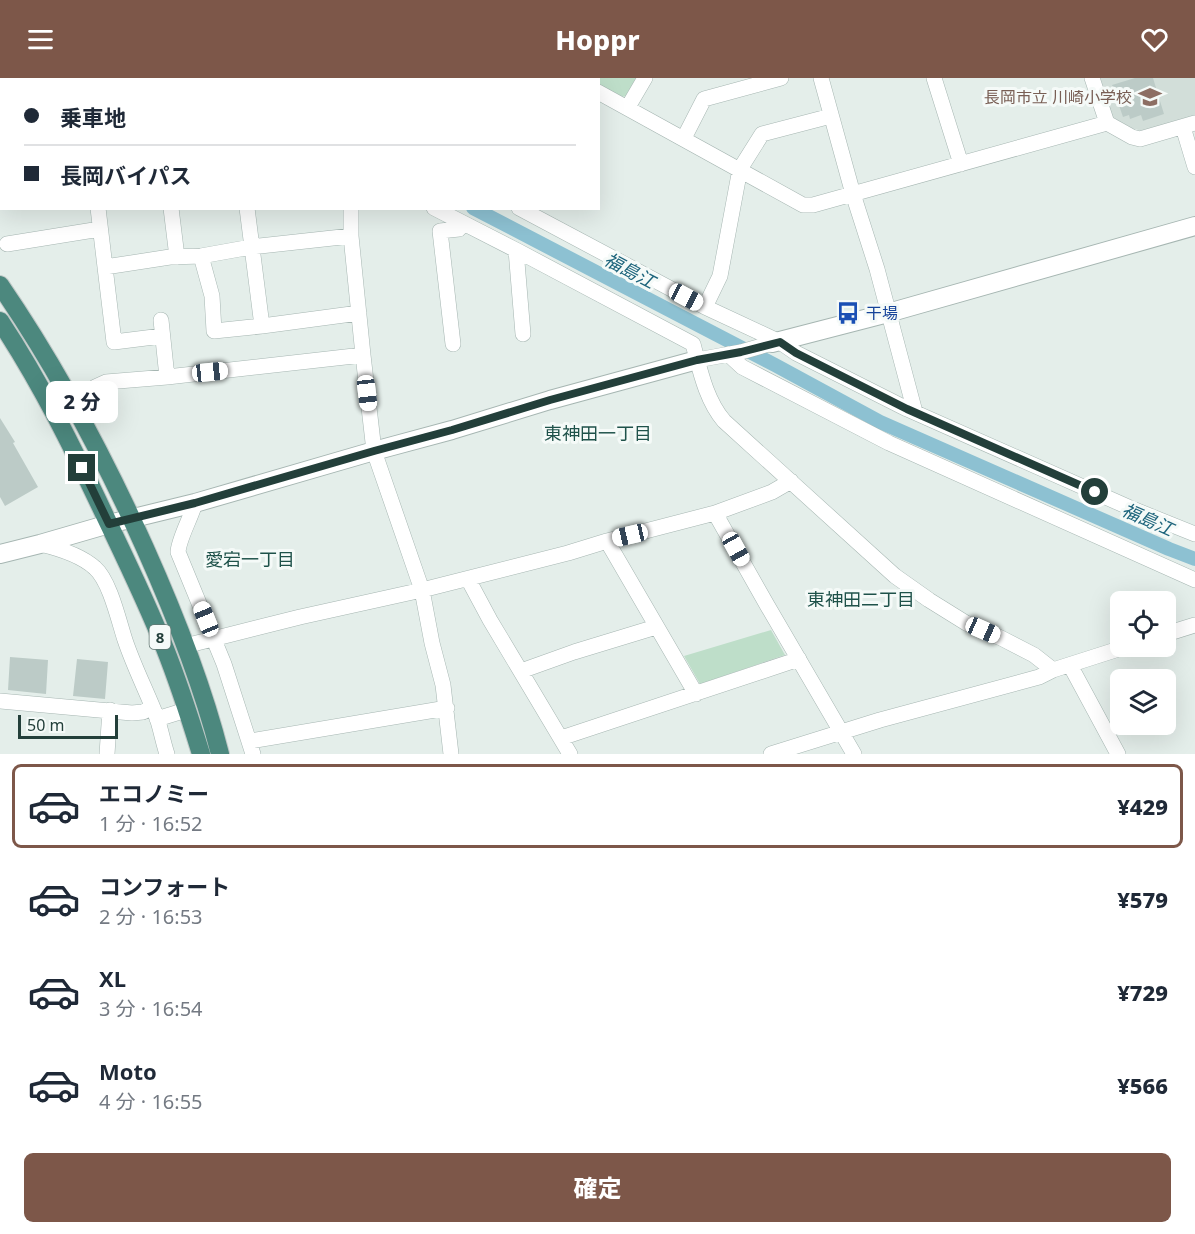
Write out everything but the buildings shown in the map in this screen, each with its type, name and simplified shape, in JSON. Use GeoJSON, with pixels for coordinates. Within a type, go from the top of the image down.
{"type":"FeatureCollection","features":[{"type":"Feature","properties":{"kind":"highway","name":"8"},"geometry":{"type":"LineString","coordinates":[[0,285],[58,376],[100,453],[132,519],[158,576],[185,646],[210,715],[220,754]]}},
{"type":"Feature","properties":{"kind":"highway","name":"8"},"geometry":{"type":"LineString","coordinates":[[0,321],[47,399],[109,524],[164,647],[201,754]]}},
{"type":"Feature","properties":{"kind":"street"},"geometry":{"type":"LineString","coordinates":[[628,108],[645,78]]}},
{"type":"Feature","properties":{"kind":"street"},"geometry":{"type":"LineString","coordinates":[[684,138],[704,99],[781,78]]}},
{"type":"Feature","properties":{"kind":"street"},"geometry":{"type":"LineString","coordinates":[[821,78],[853,194],[877,269],[915,412]]}},
{"type":"Feature","properties":{"kind":"street"},"geometry":{"type":"LineString","coordinates":[[934,78],[961,164]]}},
{"type":"Feature","properties":{"kind":"street"},"geometry":{"type":"LineString","coordinates":[[1092,78],[1107,123],[1132,137],[1140,139],[1189,125],[1195,167]]}},
{"type":"Feature","properties":{"kind":"street"},"geometry":{"type":"LineString","coordinates":[[600,93],[803,205],[813,205],[1107,123]]}},
{"type":"Feature","properties":{"kind":"street"},"geometry":{"type":"LineString","coordinates":[[705,307],[720,276],[740,169],[762,134],[831,116]]}},
{"type":"Feature","properties":{"kind":"street"},"geometry":{"type":"LineString","coordinates":[[98,210],[114,342],[162,336]]}},
{"type":"Feature","properties":{"kind":"street"},"geometry":{"type":"LineString","coordinates":[[171,210],[177,257]]}},
{"type":"Feature","properties":{"kind":"street"},"geometry":{"type":"LineString","coordinates":[[247,210],[262,326]]}},
{"type":"Feature","properties":{"kind":"street"},"geometry":{"type":"LineString","coordinates":[[351,210],[351,236],[374,451],[422,590],[447,708],[450,754]]}},
{"type":"Feature","properties":{"kind":"street"},"geometry":{"type":"LineString","coordinates":[[438,210],[693,344],[708,394],[724,421],[895,576],[966,623],[1034,655],[1053,670]]}},
{"type":"Feature","properties":{"kind":"street"},"geometry":{"type":"LineString","coordinates":[[523,210],[705,307],[915,412],[1135,510],[1195,534]]}},
{"type":"Feature","properties":{"kind":"street"},"geometry":{"type":"LineString","coordinates":[[453,344],[440,231],[459,229],[463,223]]}},
{"type":"Feature","properties":{"kind":"street"},"geometry":{"type":"LineString","coordinates":[[0,554],[195,503],[550,400],[697,360],[734,353],[888,313],[1195,226]]}},
{"type":"Feature","properties":{"kind":"street"},"geometry":{"type":"LineString","coordinates":[[7,244],[100,229]]}},
{"type":"Feature","properties":{"kind":"street"},"geometry":{"type":"LineString","coordinates":[[105,267],[351,236]]}},
{"type":"Feature","properties":{"kind":"street"},"geometry":{"type":"LineString","coordinates":[[516,250],[523,334]]}},
{"type":"Feature","properties":{"kind":"street"},"geometry":{"type":"LineString","coordinates":[[201,256],[212,296],[214,331],[359,314]]}},
{"type":"Feature","properties":{"kind":"street"},"geometry":{"type":"LineString","coordinates":[[161,320],[167,377]]}},
{"type":"Feature","properties":{"kind":"street"},"geometry":{"type":"LineString","coordinates":[[734,353],[742,367],[889,443],[1195,580]]}},
{"type":"Feature","properties":{"kind":"street"},"geometry":{"type":"LineString","coordinates":[[95,387],[106,382],[363,355]]}},
{"type":"Feature","properties":{"kind":"street"},"geometry":{"type":"LineString","coordinates":[[185,646],[300,616],[468,579],[716,513],[772,492],[791,481]]}},
{"type":"Feature","properties":{"kind":"street"},"geometry":{"type":"LineString","coordinates":[[195,503],[178,545],[178,552],[224,664],[252,748],[447,708]]}},
{"type":"Feature","properties":{"kind":"street"},"geometry":{"type":"LineString","coordinates":[[716,513],[854,754]]}},
{"type":"Feature","properties":{"kind":"street"},"geometry":{"type":"LineString","coordinates":[[607,541],[696,694]]}},
{"type":"Feature","properties":{"kind":"street"},"geometry":{"type":"LineString","coordinates":[[40,544],[85,561],[96,568],[101,575],[155,713],[166,754]]}},
{"type":"Feature","properties":{"kind":"street"},"geometry":{"type":"LineString","coordinates":[[468,579],[570,754]]}},
{"type":"Feature","properties":{"kind":"street"},"geometry":{"type":"LineString","coordinates":[[1176,631],[1195,625]]}},
{"type":"Feature","properties":{"kind":"street"},"geometry":{"type":"LineString","coordinates":[[521,671],[656,627]]}},
{"type":"Feature","properties":{"kind":"street"},"geometry":{"type":"LineString","coordinates":[[771,754],[880,720],[1039,677],[1053,670],[1110,652]]}},
{"type":"Feature","properties":{"kind":"street"},"geometry":{"type":"LineString","coordinates":[[561,738],[799,659]]}},
{"type":"Feature","properties":{"kind":"street"},"geometry":{"type":"LineString","coordinates":[[1070,665],[1118,754]]}},
{"type":"Feature","properties":{"kind":"street"},"geometry":{"type":"LineString","coordinates":[[0,701],[132,713],[186,710]]}},
{"type":"Feature","properties":{"kind":"street"},"geometry":{"type":"LineString","coordinates":[[107,754],[110,710]]}},
{"type":"Feature","properties":{"kind":"shaded area","name":"長岡市立 川崎小学校"},"geometry":{"type":"Polygon","coordinates":[[[1099,78],[1195,78],[1195,115],[1146,132],[1131,128],[1112,117],[1099,78]]]}},
{"type":"Feature","properties":{"kind":"green space"},"geometry":{"type":"Polygon","coordinates":[[[600,78],[639,78],[629,96],[620,97],[600,86],[600,78]]]}},
{"type":"Feature","properties":{"kind":"green space"},"geometry":{"type":"Polygon","coordinates":[[[771,630],[785,655],[700,684],[684,656],[771,630]]]}},
{"type":"Feature","properties":{"kind":"waterway","name":"福島江"},"geometry":{"type":"LineString","coordinates":[[477,210],[880,422],[1195,559]]}},
{"type":"Feature","properties":{"kind":"place","name":"長岡市立 川崎小学校"},"geometry":{"type":"Point","coordinates":[1150,97]}},
{"type":"Feature","properties":{"kind":"place","name":"干場"},"geometry":{"type":"Point","coordinates":[848,313]}},
{"type":"Feature","properties":{"kind":"district","name":"東神田一丁目"},"geometry":{"type":"Point","coordinates":[598,433]}},
{"type":"Feature","properties":{"kind":"district","name":"愛宕一丁目"},"geometry":{"type":"Point","coordinates":[250,559]}},
{"type":"Feature","properties":{"kind":"district","name":"東神田二丁目"},"geometry":{"type":"Point","coordinates":[861,599]}},
{"type":"Feature","properties":{"kind":"route"},"geometry":{"type":"LineString","coordinates":[[82,468],[109,524],[195,503],[550,400],[697,360],[780,342],[796,353],[907,409],[1095,492]]}}]}
